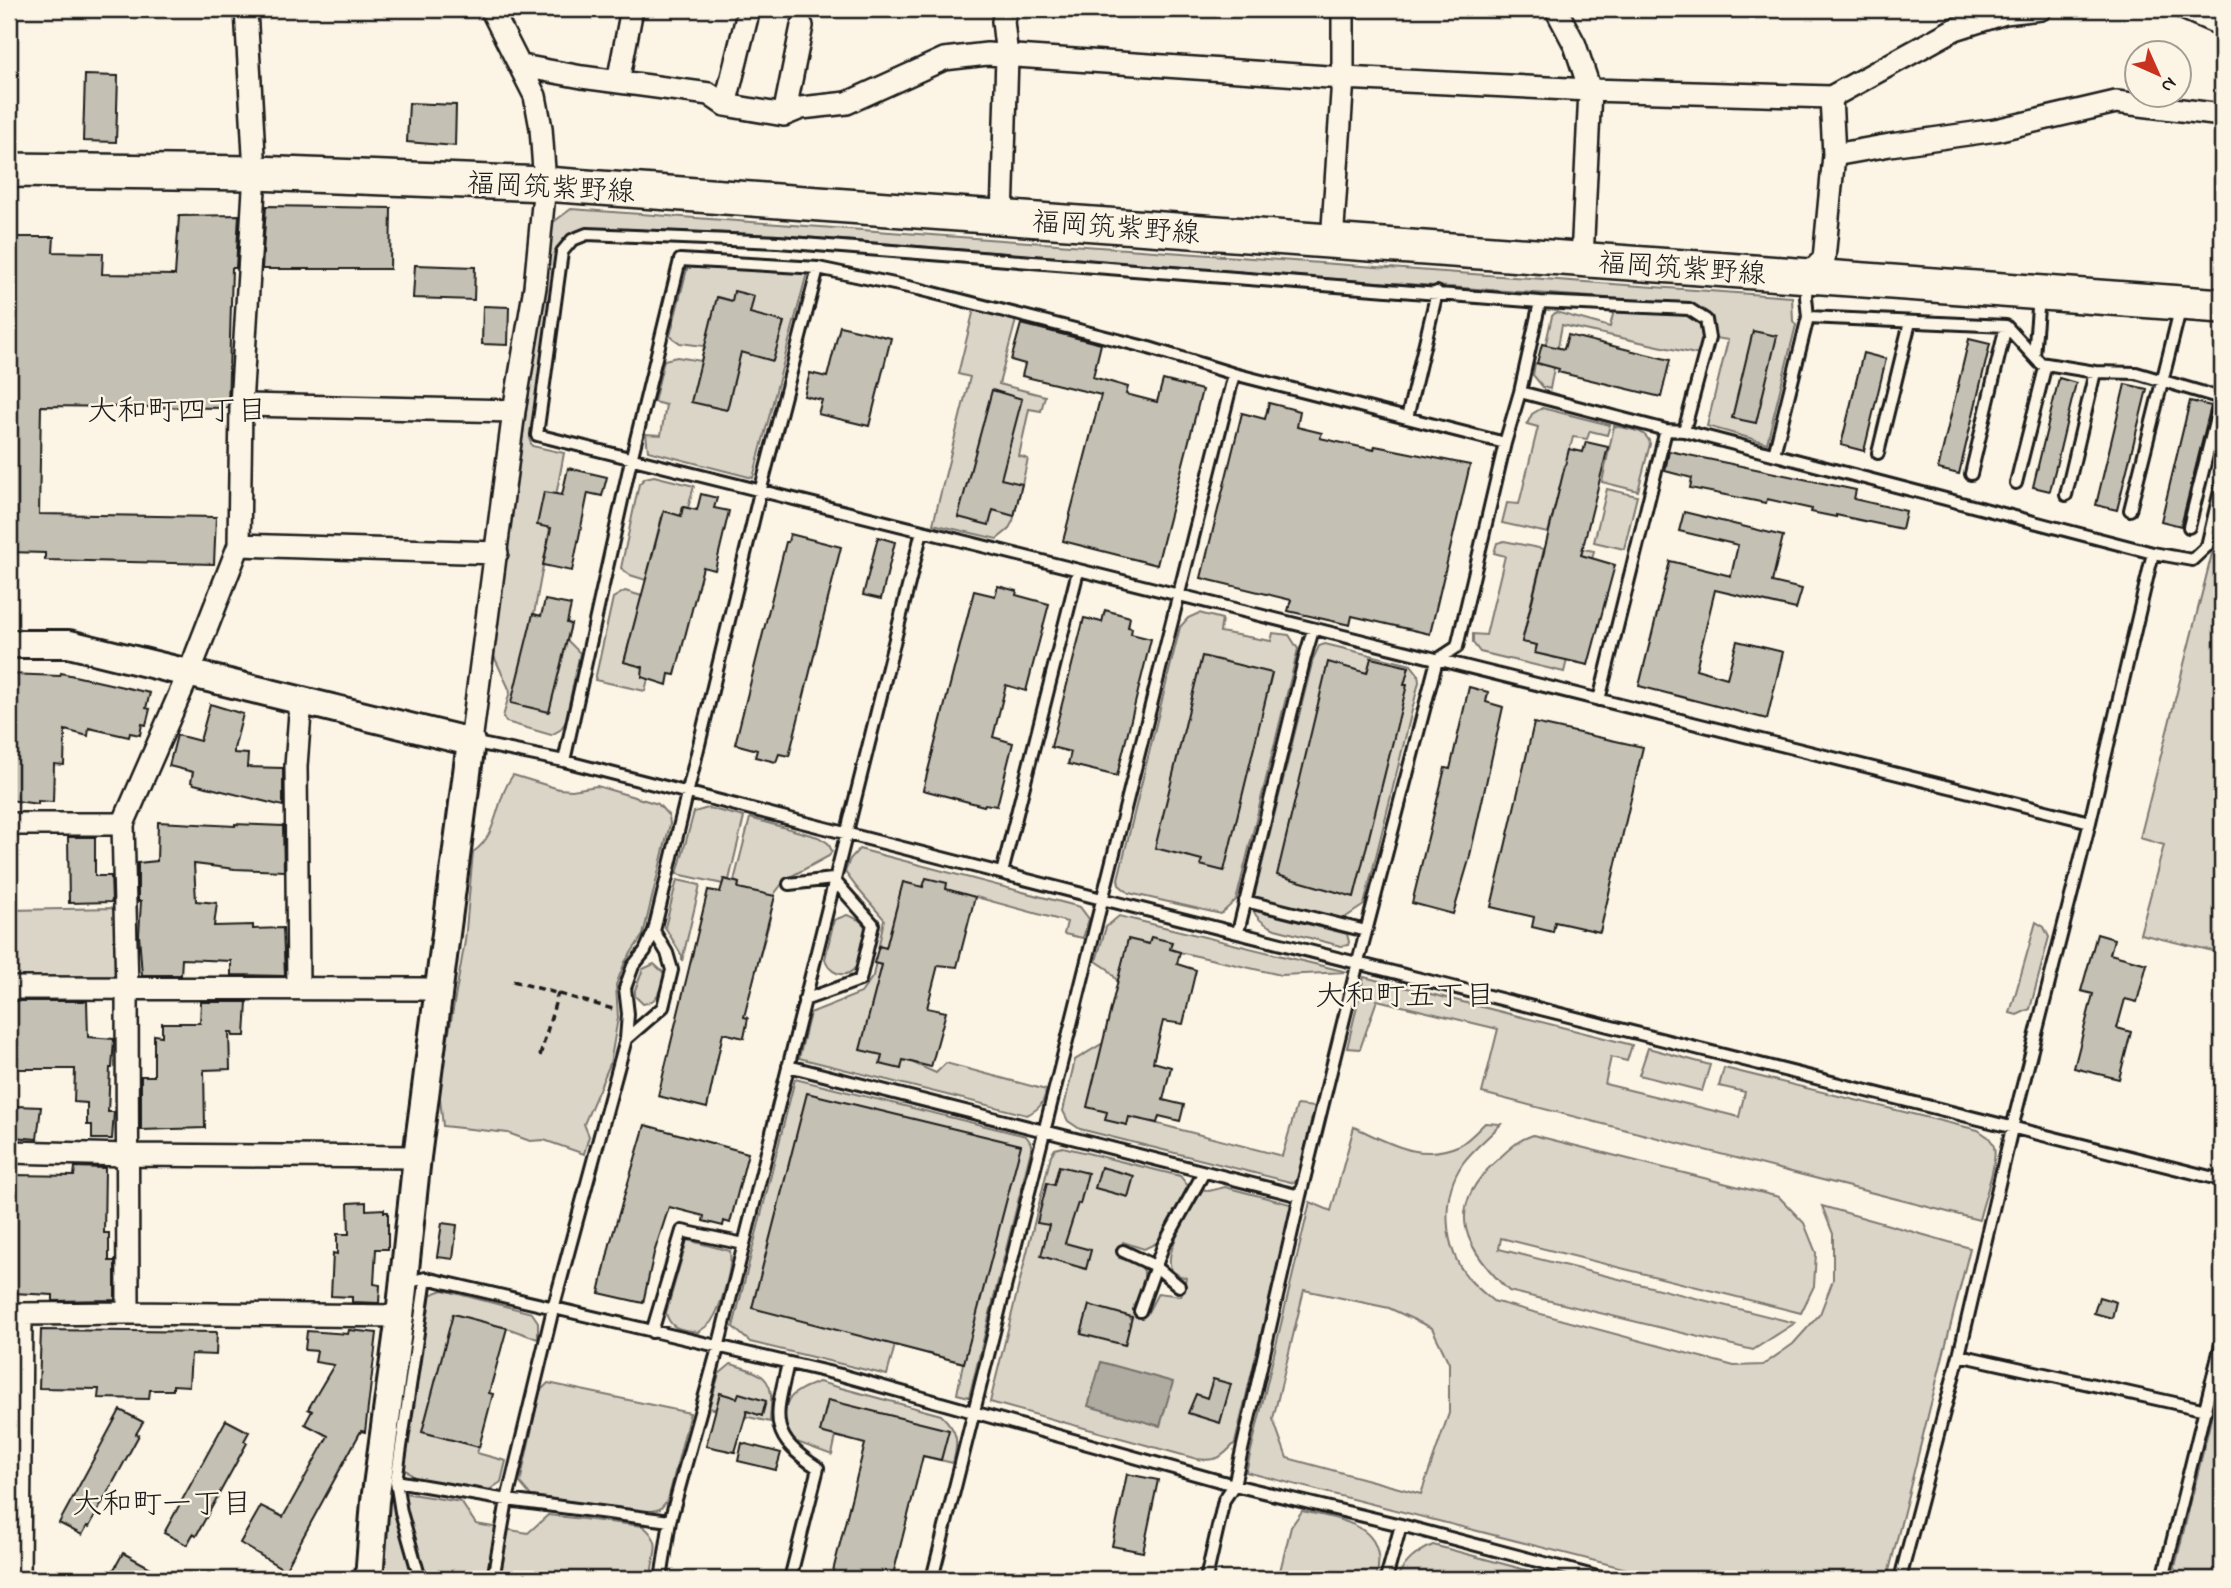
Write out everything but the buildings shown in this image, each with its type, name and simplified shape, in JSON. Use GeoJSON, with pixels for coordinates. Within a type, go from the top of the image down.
{"type":"FeatureCollection","features":[{"type":"Feature","properties":{"kind":"main road","name":"福岡筑紫野線"},"geometry":{"type":"LineString","coordinates":[[9,170],[255,173],[545,184],[2222,306]]}},
{"type":"Feature","properties":{"kind":"street"},"geometry":{"type":"LineString","coordinates":[[128,1312],[127,989],[123,824],[189,673],[239,545],[241,405],[255,173],[246,9]]}},
{"type":"Feature","properties":{"kind":"street"},"geometry":{"type":"LineString","coordinates":[[618,82],[632,9]]}},
{"type":"Feature","properties":{"kind":"street"},"geometry":{"type":"LineString","coordinates":[[725,105],[749,9]]}},
{"type":"Feature","properties":{"kind":"street"},"geometry":{"type":"LineString","coordinates":[[1002,218],[1007,57],[1003,21],[1006,9]]}},
{"type":"Feature","properties":{"kind":"street"},"geometry":{"type":"LineString","coordinates":[[1332,242],[1343,78],[1343,9]]}},
{"type":"Feature","properties":{"kind":"street"},"geometry":{"type":"LineString","coordinates":[[1556,9],[1575,45],[1590,90],[1582,259]]}},
{"type":"Feature","properties":{"kind":"street"},"geometry":{"type":"LineString","coordinates":[[1983,9],[2005,13]]}},
{"type":"Feature","properties":{"kind":"street"},"geometry":{"type":"LineString","coordinates":[[522,66],[709,94],[725,105],[784,115],[801,108],[847,103],[944,59],[988,54],[1343,78],[1590,90],[1831,97],[1955,29],[2005,13],[2041,9]]}},
{"type":"Feature","properties":{"kind":"street"},"geometry":{"type":"LineString","coordinates":[[369,1579],[375,1501],[400,1316],[415,1281],[417,1157],[514,411],[535,287],[545,184],[541,128],[535,96],[496,10]]}},
{"type":"Feature","properties":{"kind":"street"},"geometry":{"type":"LineString","coordinates":[[2193,10],[2222,25]]}},
{"type":"Feature","properties":{"kind":"street"},"geometry":{"type":"LineString","coordinates":[[784,115],[802,26]]}},
{"type":"Feature","properties":{"kind":"street"},"geometry":{"type":"LineString","coordinates":[[1807,276],[1824,259],[1834,155],[1831,97]]}},
{"type":"Feature","properties":{"kind":"street"},"geometry":{"type":"LineString","coordinates":[[1834,155],[1996,130],[2116,102],[2222,115]]}},
{"type":"Feature","properties":{"kind":"street"},"geometry":{"type":"LineString","coordinates":[[241,405],[514,411]]}},
{"type":"Feature","properties":{"kind":"street"},"geometry":{"type":"LineString","coordinates":[[239,545],[497,553]]}},
{"type":"Feature","properties":{"kind":"street"},"geometry":{"type":"LineString","coordinates":[[9,644],[69,644],[471,742]]}},
{"type":"Feature","properties":{"kind":"street"},"geometry":{"type":"LineString","coordinates":[[298,988],[296,766],[301,700]]}},
{"type":"Feature","properties":{"kind":"street"},"geometry":{"type":"LineString","coordinates":[[9,824],[123,824]]}},
{"type":"Feature","properties":{"kind":"street"},"geometry":{"type":"LineString","coordinates":[[9,988],[425,989],[439,992]]}},
{"type":"Feature","properties":{"kind":"street"},"geometry":{"type":"LineString","coordinates":[[9,1152],[417,1157]]}},
{"type":"Feature","properties":{"kind":"street"},"geometry":{"type":"LineString","coordinates":[[19,1579],[15,1314],[128,1312],[400,1316]]}},
{"type":"Feature","properties":{"kind":"lane"},"geometry":{"type":"LineString","coordinates":[[1684,431],[1709,338],[1706,320],[1689,309],[1540,302],[778,242],[587,234],[572,240],[562,252],[537,435],[2090,822]]}},
{"type":"Feature","properties":{"kind":"lane"},"geometry":{"type":"LineString","coordinates":[[564,761],[631,460],[680,260],[818,268],[918,289],[1505,443]]}},
{"type":"Feature","properties":{"kind":"lane"},"geometry":{"type":"LineString","coordinates":[[493,1579],[507,1500],[553,1309],[626,1039],[628,1014],[625,989],[633,966],[645,951],[654,931],[760,492],[818,268]]}},
{"type":"Feature","properties":{"kind":"lane"},"geometry":{"type":"LineString","coordinates":[[1774,454],[1808,317],[1807,276]]}},
{"type":"Feature","properties":{"kind":"lane"},"geometry":{"type":"LineString","coordinates":[[1407,418],[1437,292]]}},
{"type":"Feature","properties":{"kind":"lane"},"geometry":{"type":"LineString","coordinates":[[2034,356],[2039,294]]}},
{"type":"Feature","properties":{"kind":"lane"},"geometry":{"type":"LineString","coordinates":[[1206,1579],[1224,1500],[1234,1485],[1300,1196],[1366,931],[1437,660],[1457,647],[1540,302]]}},
{"type":"Feature","properties":{"kind":"lane"},"geometry":{"type":"LineString","coordinates":[[2130,510],[2182,304]]}},
{"type":"Feature","properties":{"kind":"lane"},"geometry":{"type":"LineString","coordinates":[[1808,317],[2006,326],[2040,363],[2095,372],[2136,373],[2221,398],[2189,527]]}},
{"type":"Feature","properties":{"kind":"lane"},"geometry":{"type":"LineString","coordinates":[[1878,453],[1910,322]]}},
{"type":"Feature","properties":{"kind":"lane"},"geometry":{"type":"LineString","coordinates":[[1971,474],[2006,326]]}},
{"type":"Feature","properties":{"kind":"lane"},"geometry":{"type":"LineString","coordinates":[[2016,483],[2046,364]]}},
{"type":"Feature","properties":{"kind":"lane"},"geometry":{"type":"LineString","coordinates":[[2066,495],[2095,372]]}},
{"type":"Feature","properties":{"kind":"lane"},"geometry":{"type":"LineString","coordinates":[[932,1579],[1234,374]]}},
{"type":"Feature","properties":{"kind":"lane"},"geometry":{"type":"LineString","coordinates":[[1520,392],[1665,430],[1684,431],[2153,553],[2192,560],[2207,546],[2222,482]]}},
{"type":"Feature","properties":{"kind":"lane"},"geometry":{"type":"LineString","coordinates":[[1600,700],[1665,430]]}},
{"type":"Feature","properties":{"kind":"lane"},"geometry":{"type":"LineString","coordinates":[[661,1579],[670,1521],[718,1348],[922,531]]}},
{"type":"Feature","properties":{"kind":"lane"},"geometry":{"type":"LineString","coordinates":[[1900,1579],[1959,1355],[2153,553]]}},
{"type":"Feature","properties":{"kind":"lane"},"geometry":{"type":"LineString","coordinates":[[1002,873],[1077,570]]}},
{"type":"Feature","properties":{"kind":"lane"},"geometry":{"type":"LineString","coordinates":[[1238,932],[1313,630]]}},
{"type":"Feature","properties":{"kind":"lane"},"geometry":{"type":"LineString","coordinates":[[471,742],[564,761],[848,832],[1102,899],[2222,1180]]}},
{"type":"Feature","properties":{"kind":"lane"},"geometry":{"type":"LineString","coordinates":[[789,884],[833,879]]}},
{"type":"Feature","properties":{"kind":"lane"},"geometry":{"type":"LineString","coordinates":[[804,1000],[859,980],[873,924],[833,879]]}},
{"type":"Feature","properties":{"kind":"lane"},"geometry":{"type":"LineString","coordinates":[[1245,901],[1366,931]]}},
{"type":"Feature","properties":{"kind":"lane"},"geometry":{"type":"LineString","coordinates":[[626,1039],[663,1007],[673,970],[654,931]]}},
{"type":"Feature","properties":{"kind":"lane"},"geometry":{"type":"LineString","coordinates":[[788,1066],[1300,1196]]}},
{"type":"Feature","properties":{"kind":"lane"},"geometry":{"type":"LineString","coordinates":[[1140,1311],[1163,1246],[1204,1172]]}},
{"type":"Feature","properties":{"kind":"lane"},"geometry":{"type":"LineString","coordinates":[[652,1332],[682,1231],[744,1244]]}},
{"type":"Feature","properties":{"kind":"lane"},"geometry":{"type":"LineString","coordinates":[[1123,1251],[1155,1266],[1179,1286]]}},
{"type":"Feature","properties":{"kind":"lane"},"geometry":{"type":"LineString","coordinates":[[420,1579],[401,1512],[396,1481],[415,1281],[553,1309],[841,1375],[1234,1485],[1401,1525],[1570,1575],[1605,1579]]}},
{"type":"Feature","properties":{"kind":"lane"},"geometry":{"type":"LineString","coordinates":[[2163,1579],[2222,1340]]}},
{"type":"Feature","properties":{"kind":"lane"},"geometry":{"type":"LineString","coordinates":[[1959,1355],[2206,1410]]}},
{"type":"Feature","properties":{"kind":"lane"},"geometry":{"type":"LineString","coordinates":[[788,1363],[777,1413],[778,1425],[792,1449],[818,1468],[790,1579]]}},
{"type":"Feature","properties":{"kind":"lane"},"geometry":{"type":"LineString","coordinates":[[396,1481],[507,1500],[670,1521]]}},
{"type":"Feature","properties":{"kind":"lane"},"geometry":{"type":"LineString","coordinates":[[1386,1579],[1401,1525]]}},
{"type":"Feature","properties":{"kind":"path"},"geometry":{"type":"LineString","coordinates":[[513,981],[628,1014]]}},
{"type":"Feature","properties":{"kind":"path"},"geometry":{"type":"LineString","coordinates":[[540,1056],[558,993]]}},
{"type":"Feature","properties":{"kind":"shaded area"},"geometry":{"type":"Polygon","coordinates":[[[571,209],[1792,297],[1793,321],[1796,325],[1767,443],[1707,426],[1728,340],[1715,338],[1710,318],[1693,304],[778,235],[594,228],[581,231],[566,240],[557,256],[530,441],[532,446],[564,453],[534,614],[571,624],[567,640],[580,653],[565,723],[551,735],[506,722],[503,717],[510,691],[493,654],[552,223],[571,209]]]}},
{"type":"Feature","properties":{"kind":"shaded area"},"geometry":{"type":"Polygon","coordinates":[[[696,263],[807,273],[753,478],[648,451],[646,434],[661,435],[666,405],[654,402],[664,360],[677,357],[701,361],[704,346],[680,343],[670,336],[687,269],[696,263]]]}},
{"type":"Feature","properties":{"kind":"shaded area"},"geometry":{"type":"Polygon","coordinates":[[[974,309],[1016,320],[999,384],[1045,396],[1041,411],[1029,409],[1019,456],[1028,459],[1013,521],[1008,530],[997,539],[933,524],[970,377],[958,374],[974,309]]]}},
{"type":"Feature","properties":{"kind":"shaded area"},"geometry":{"type":"Polygon","coordinates":[[[1614,310],[1690,316],[1696,319],[1703,332],[1700,355],[1562,325],[1550,389],[1543,387],[1533,375],[1535,363],[1541,365],[1552,316],[1556,312],[1610,327],[1614,310]]]}},
{"type":"Feature","properties":{"kind":"shaded area"},"geometry":{"type":"Polygon","coordinates":[[[1542,408],[1610,425],[1607,435],[1590,431],[1587,439],[1573,437],[1548,533],[1502,523],[1507,503],[1519,504],[1538,427],[1527,424],[1532,414],[1542,408]]]}},
{"type":"Feature","properties":{"kind":"shaded area"},"geometry":{"type":"Polygon","coordinates":[[[1614,426],[1645,435],[1650,444],[1638,491],[1602,482],[1614,426]]]}},
{"type":"Feature","properties":{"kind":"shaded area"},"geometry":{"type":"Polygon","coordinates":[[[654,476],[694,486],[688,508],[683,507],[681,516],[663,512],[646,580],[630,575],[621,568],[639,484],[645,478],[654,476]]]}},
{"type":"Feature","properties":{"kind":"shaded area"},"geometry":{"type":"Polygon","coordinates":[[[1607,489],[1637,496],[1624,549],[1594,542],[1607,489]]]}},
{"type":"Feature","properties":{"kind":"shaded area"},"geometry":{"type":"Polygon","coordinates":[[[2222,514],[2222,953],[2140,934],[2164,845],[2140,838],[2222,514]]]}},
{"type":"Feature","properties":{"kind":"shaded area"},"geometry":{"type":"Polygon","coordinates":[[[1504,541],[1544,549],[1522,641],[1537,645],[1535,653],[1556,658],[1583,549],[1594,551],[1564,672],[1480,652],[1473,643],[1473,634],[1486,635],[1505,556],[1494,553],[1497,543],[1504,541]]]}},
{"type":"Feature","properties":{"kind":"shaded area"},"geometry":{"type":"Polygon","coordinates":[[[625,591],[642,596],[624,662],[643,667],[642,677],[648,679],[645,691],[595,680],[613,598],[625,591]]]}},
{"type":"Feature","properties":{"kind":"shaded area"},"geometry":{"type":"Polygon","coordinates":[[[1199,613],[1222,619],[1220,632],[1271,641],[1273,633],[1289,635],[1298,649],[1236,900],[1221,914],[1129,893],[1119,885],[1118,879],[1180,627],[1188,618],[1199,613]]]}},
{"type":"Feature","properties":{"kind":"shaded area"},"geometry":{"type":"Polygon","coordinates":[[[1325,644],[1411,665],[1418,674],[1419,682],[1364,905],[1343,919],[1254,897],[1313,659],[1319,646],[1325,644]]]}},
{"type":"Feature","properties":{"kind":"shaded area"},"geometry":{"type":"Polygon","coordinates":[[[513,775],[559,789],[597,786],[658,804],[669,816],[670,824],[643,935],[625,962],[616,985],[618,1018],[610,1064],[584,1124],[589,1136],[584,1154],[544,1140],[530,1141],[508,1133],[443,1126],[439,1089],[465,941],[473,852],[488,836],[513,775]]]}},
{"type":"Feature","properties":{"kind":"shaded area"},"geometry":{"type":"Polygon","coordinates":[[[708,808],[744,817],[729,880],[724,879],[723,884],[677,874],[694,812],[708,808]]]}},
{"type":"Feature","properties":{"kind":"shaded area"},"geometry":{"type":"Polygon","coordinates":[[[750,818],[818,837],[828,843],[832,851],[829,856],[786,879],[775,893],[746,1005],[757,892],[738,888],[739,883],[734,881],[750,818]]]}},
{"type":"Feature","properties":{"kind":"shaded area"},"geometry":{"type":"Polygon","coordinates":[[[859,849],[1080,907],[1089,919],[1083,938],[1064,934],[1067,922],[976,897],[955,895],[913,1063],[936,1073],[946,1063],[1046,1090],[1044,1099],[1035,1111],[1027,1115],[799,1058],[810,1013],[861,993],[873,976],[884,919],[845,872],[850,859],[859,849]]]}},
{"type":"Feature","properties":{"kind":"shaded area"},"geometry":{"type":"Polygon","coordinates":[[[677,880],[700,885],[682,961],[682,956],[665,927],[677,880]]]}},
{"type":"Feature","properties":{"kind":"shaded area"},"geometry":{"type":"Polygon","coordinates":[[[117,908],[119,979],[9,978],[9,910],[117,908]]]}},
{"type":"Feature","properties":{"kind":"shaded area"},"geometry":{"type":"Polygon","coordinates":[[[1253,910],[1347,934],[1348,945],[1341,946],[1275,929],[1262,922],[1253,910]]]}},
{"type":"Feature","properties":{"kind":"shaded area"},"geometry":{"type":"Polygon","coordinates":[[[847,915],[862,922],[865,936],[856,966],[850,972],[841,974],[829,968],[825,959],[834,920],[847,915]]]}},
{"type":"Feature","properties":{"kind":"shaded area"},"geometry":{"type":"Polygon","coordinates":[[[1119,916],[1347,972],[1281,975],[1179,952],[1139,1119],[1282,1156],[1297,1105],[1315,1107],[1294,1183],[1080,1129],[1068,1121],[1063,1111],[1075,1060],[1103,1043],[1118,982],[1108,969],[1096,961],[1106,927],[1119,916]]]}},
{"type":"Feature","properties":{"kind":"shaded area"},"geometry":{"type":"Polygon","coordinates":[[[2036,922],[2044,927],[2049,937],[2030,1009],[2017,1015],[2010,1013],[2036,922]]]}},
{"type":"Feature","properties":{"kind":"shaded area"},"geometry":{"type":"Polygon","coordinates":[[[654,964],[664,976],[656,998],[643,1004],[635,996],[635,990],[643,969],[654,964]]]}},
{"type":"Feature","properties":{"kind":"shaded area"},"geometry":{"type":"Polygon","coordinates":[[[1364,977],[1632,1045],[1627,1061],[1611,1057],[1605,1084],[1739,1117],[1745,1092],[1719,1086],[1724,1068],[1978,1130],[1992,1141],[1995,1154],[1979,1220],[1482,1093],[1498,1029],[1377,1000],[1360,1049],[1347,1048],[1364,977]]]}},
{"type":"Feature","properties":{"kind":"shaded area"},"geometry":{"type":"Polygon","coordinates":[[[1648,1048],[1710,1065],[1702,1091],[1639,1075],[1648,1048]]]}},
{"type":"Feature","properties":{"kind":"shaded area"},"geometry":{"type":"Polygon","coordinates":[[[795,1079],[1026,1136],[1030,1141],[1031,1150],[969,1397],[957,1394],[963,1363],[895,1345],[887,1375],[750,1342],[733,1327],[795,1079]]]}},
{"type":"Feature","properties":{"kind":"shaded area"},"geometry":{"type":"Polygon","coordinates":[[[1485,1123],[1501,1124],[1463,1163],[1456,1176],[1448,1206],[1454,1253],[1460,1267],[1475,1285],[1493,1301],[1734,1366],[1763,1365],[1793,1344],[1820,1314],[1833,1280],[1833,1234],[1822,1206],[1970,1248],[1887,1579],[1666,1579],[1246,1472],[1310,1202],[1331,1211],[1354,1127],[1406,1149],[1432,1152],[1460,1145],[1485,1123]],[[1304,1290],[1273,1419],[1287,1458],[1421,1494],[1449,1413],[1449,1363],[1432,1328],[1389,1308],[1304,1290]]]}},
{"type":"Feature","properties":{"kind":"shaded area"},"geometry":{"type":"Polygon","coordinates":[[[1533,1135],[1779,1197],[1804,1223],[1816,1253],[1814,1286],[1801,1313],[1501,1238],[1499,1249],[1795,1323],[1753,1350],[1509,1291],[1481,1260],[1472,1245],[1466,1229],[1465,1214],[1469,1197],[1478,1181],[1512,1146],[1533,1135]]]}},
{"type":"Feature","properties":{"kind":"shaded area"},"geometry":{"type":"Polygon","coordinates":[[[1063,1147],[1180,1176],[1188,1186],[1157,1243],[1144,1249],[1123,1242],[1119,1258],[1138,1263],[1144,1271],[1144,1280],[1134,1309],[1147,1314],[1158,1293],[1181,1296],[1186,1278],[1172,1270],[1171,1253],[1180,1230],[1203,1189],[1209,1191],[1225,1187],[1290,1204],[1235,1443],[1219,1457],[1210,1460],[1197,1459],[990,1402],[1051,1155],[1055,1149],[1063,1147]]]}},
{"type":"Feature","properties":{"kind":"shaded area"},"geometry":{"type":"Polygon","coordinates":[[[687,1240],[730,1251],[728,1277],[719,1307],[711,1322],[698,1332],[674,1326],[666,1313],[687,1240]]]}},
{"type":"Feature","properties":{"kind":"shaded area"},"geometry":{"type":"Polygon","coordinates":[[[443,1290],[532,1313],[538,1322],[538,1339],[507,1328],[423,1432],[479,1447],[477,1453],[506,1461],[501,1482],[489,1490],[416,1479],[404,1468],[427,1301],[429,1295],[443,1290]]]}},
{"type":"Feature","properties":{"kind":"shaded area"},"geometry":{"type":"Polygon","coordinates":[[[1101,1362],[1173,1382],[1160,1426],[1088,1406],[1101,1362]]]}},
{"type":"Feature","properties":{"kind":"shaded area"},"geometry":{"type":"Polygon","coordinates":[[[731,1364],[755,1372],[766,1380],[771,1395],[770,1422],[709,1408],[719,1374],[731,1364]]]}},
{"type":"Feature","properties":{"kind":"shaded area"},"geometry":{"type":"Polygon","coordinates":[[[2222,1374],[2222,1579],[2172,1579],[2222,1374]]]}},
{"type":"Feature","properties":{"kind":"shaded area"},"geometry":{"type":"Polygon","coordinates":[[[819,1382],[941,1415],[956,1437],[953,1463],[836,1436],[832,1455],[794,1441],[784,1428],[788,1402],[802,1389],[819,1382]]]}},
{"type":"Feature","properties":{"kind":"shaded area"},"geometry":{"type":"Polygon","coordinates":[[[548,1383],[690,1413],[668,1500],[660,1509],[649,1512],[531,1496],[520,1483],[540,1391],[548,1383]]]}},
{"type":"Feature","properties":{"kind":"shaded area"},"geometry":{"type":"Polygon","coordinates":[[[385,1490],[461,1502],[476,1524],[528,1533],[548,1515],[643,1526],[656,1545],[652,1579],[378,1579],[385,1490]]]}},
{"type":"Feature","properties":{"kind":"shaded area"},"geometry":{"type":"Polygon","coordinates":[[[1302,1511],[1347,1522],[1369,1536],[1376,1546],[1376,1579],[1278,1579],[1291,1527],[1302,1511]]]}},
{"type":"Feature","properties":{"kind":"shaded area"},"geometry":{"type":"Polygon","coordinates":[[[1433,1545],[1541,1574],[1544,1579],[1396,1579],[1411,1559],[1433,1545]]]}},
{"type":"Feature","properties":{"kind":"district","name":"大和町四丁目"},"geometry":{"type":"Point","coordinates":[177,410]}},
{"type":"Feature","properties":{"kind":"district","name":"大和町五丁目"},"geometry":{"type":"Point","coordinates":[1405,995]}},
{"type":"Feature","properties":{"kind":"district","name":"大和町一丁目"},"geometry":{"type":"Point","coordinates":[162,1503]}}]}
